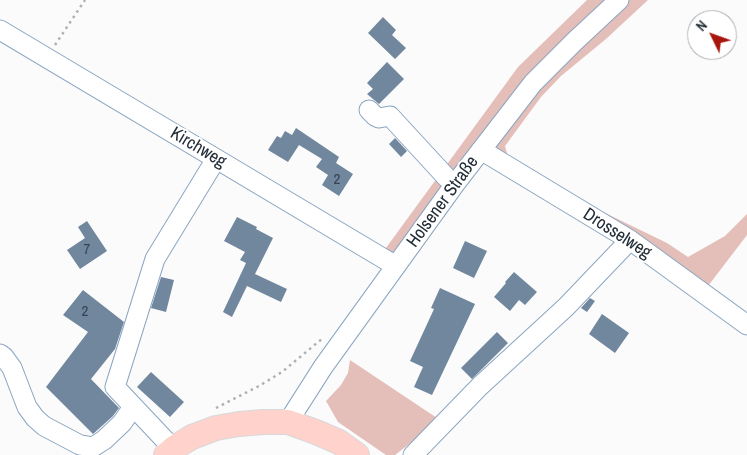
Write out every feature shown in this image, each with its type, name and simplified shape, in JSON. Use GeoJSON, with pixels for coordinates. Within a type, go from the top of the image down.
{"type":"FeatureCollection","features":[{"type":"Feature","properties":{"kind":"main road"},"geometry":{"type":"LineString","coordinates":[[170,451],[192,437],[216,428],[239,424],[288,422],[339,442],[357,455]]}},
{"type":"Feature","properties":{"kind":"street","name":"Holsener Straße"},"geometry":{"type":"LineString","coordinates":[[288,422],[323,367],[455,184],[533,83],[618,0]]}},
{"type":"Feature","properties":{"kind":"street","name":"Kirchweg"},"geometry":{"type":"LineString","coordinates":[[0,30],[50,58],[396,266]]}},
{"type":"Feature","properties":{"kind":"street"},"geometry":{"type":"LineString","coordinates":[[370,110],[379,118],[390,116],[443,174],[455,184]]}},
{"type":"Feature","properties":{"kind":"street","name":"Drosselweg"},"geometry":{"type":"LineString","coordinates":[[481,150],[630,240],[747,325]]}},
{"type":"Feature","properties":{"kind":"street"},"geometry":{"type":"LineString","coordinates":[[170,451],[164,438],[116,387],[155,259],[216,159]]}},
{"type":"Feature","properties":{"kind":"street"},"geometry":{"type":"LineString","coordinates":[[413,455],[480,386],[566,308],[630,240]]}},
{"type":"Feature","properties":{"kind":"street"},"geometry":{"type":"LineString","coordinates":[[0,354],[12,368],[27,407],[35,418],[44,426],[80,445],[93,447],[104,440],[122,423],[134,407]]}},
{"type":"Feature","properties":{"kind":"path"},"geometry":{"type":"LineString","coordinates":[[50,58],[55,44],[85,0]]}},
{"type":"Feature","properties":{"kind":"path"},"geometry":{"type":"LineString","coordinates":[[211,411],[282,372],[329,333]]}},
{"type":"Feature","properties":{"kind":"shaded area"},"geometry":{"type":"Polygon","coordinates":[[[587,0],[648,0],[606,39],[561,76],[541,97],[505,146],[508,157],[560,191],[667,243],[688,257],[725,236],[747,214],[747,235],[708,286],[618,241],[484,160],[396,276],[375,263],[518,67],[587,0]]]}},
{"type":"Feature","properties":{"kind":"shaded area"},"geometry":{"type":"Polygon","coordinates":[[[350,360],[440,420],[395,455],[386,455],[338,422],[326,401],[341,385],[348,373],[350,360]]]}},
{"type":"Feature","properties":{"kind":"building"},"geometry":{"type":"Polygon","coordinates":[[[383,17],[396,30],[392,35],[406,48],[395,59],[368,33],[383,17]]]}},
{"type":"Feature","properties":{"kind":"building"},"geometry":{"type":"Polygon","coordinates":[[[387,62],[404,79],[379,104],[367,94],[373,89],[367,83],[387,62]]]}},
{"type":"Feature","properties":{"kind":"building"},"geometry":{"type":"Polygon","coordinates":[[[296,128],[339,157],[336,163],[353,174],[339,196],[322,185],[328,175],[316,167],[322,159],[299,145],[288,162],[268,150],[277,136],[281,138],[285,131],[292,135],[296,128]]]}},
{"type":"Feature","properties":{"kind":"building"},"geometry":{"type":"Polygon","coordinates":[[[395,138],[407,151],[401,157],[389,144],[395,138]]]}},
{"type":"Feature","properties":{"kind":"building"},"geometry":{"type":"Polygon","coordinates":[[[237,217],[273,238],[255,274],[287,289],[281,302],[247,286],[232,317],[223,312],[246,263],[240,260],[245,252],[224,241],[237,217]]]}},
{"type":"Feature","properties":{"kind":"building"},"geometry":{"type":"Polygon","coordinates":[[[87,221],[107,251],[80,269],[67,250],[85,238],[78,227],[87,221]]]}},
{"type":"Feature","properties":{"kind":"building"},"geometry":{"type":"Polygon","coordinates":[[[465,241],[487,251],[474,278],[453,268],[465,241]]]}},
{"type":"Feature","properties":{"kind":"building"},"geometry":{"type":"Polygon","coordinates":[[[514,272],[537,292],[525,305],[519,300],[510,311],[494,297],[514,272]]]}},
{"type":"Feature","properties":{"kind":"building"},"geometry":{"type":"Polygon","coordinates":[[[161,277],[174,280],[166,312],[151,308],[161,277]]]}},
{"type":"Feature","properties":{"kind":"building"},"geometry":{"type":"Polygon","coordinates":[[[440,288],[475,304],[432,395],[414,387],[423,367],[410,361],[434,309],[431,308],[440,288]]]}},
{"type":"Feature","properties":{"kind":"building"},"geometry":{"type":"Polygon","coordinates":[[[83,290],[124,322],[115,349],[91,379],[119,408],[93,434],[46,387],[88,332],[63,315],[83,290]]]}},
{"type":"Feature","properties":{"kind":"building"},"geometry":{"type":"Polygon","coordinates":[[[590,298],[595,301],[587,312],[581,308],[590,298]]]}},
{"type":"Feature","properties":{"kind":"building"},"geometry":{"type":"Polygon","coordinates":[[[602,314],[629,333],[615,353],[589,334],[602,314]]]}},
{"type":"Feature","properties":{"kind":"building"},"geometry":{"type":"Polygon","coordinates":[[[497,332],[508,343],[472,379],[461,368],[497,332]]]}},
{"type":"Feature","properties":{"kind":"building"},"geometry":{"type":"Polygon","coordinates":[[[151,372],[184,402],[170,417],[137,387],[151,372]]]}}]}
